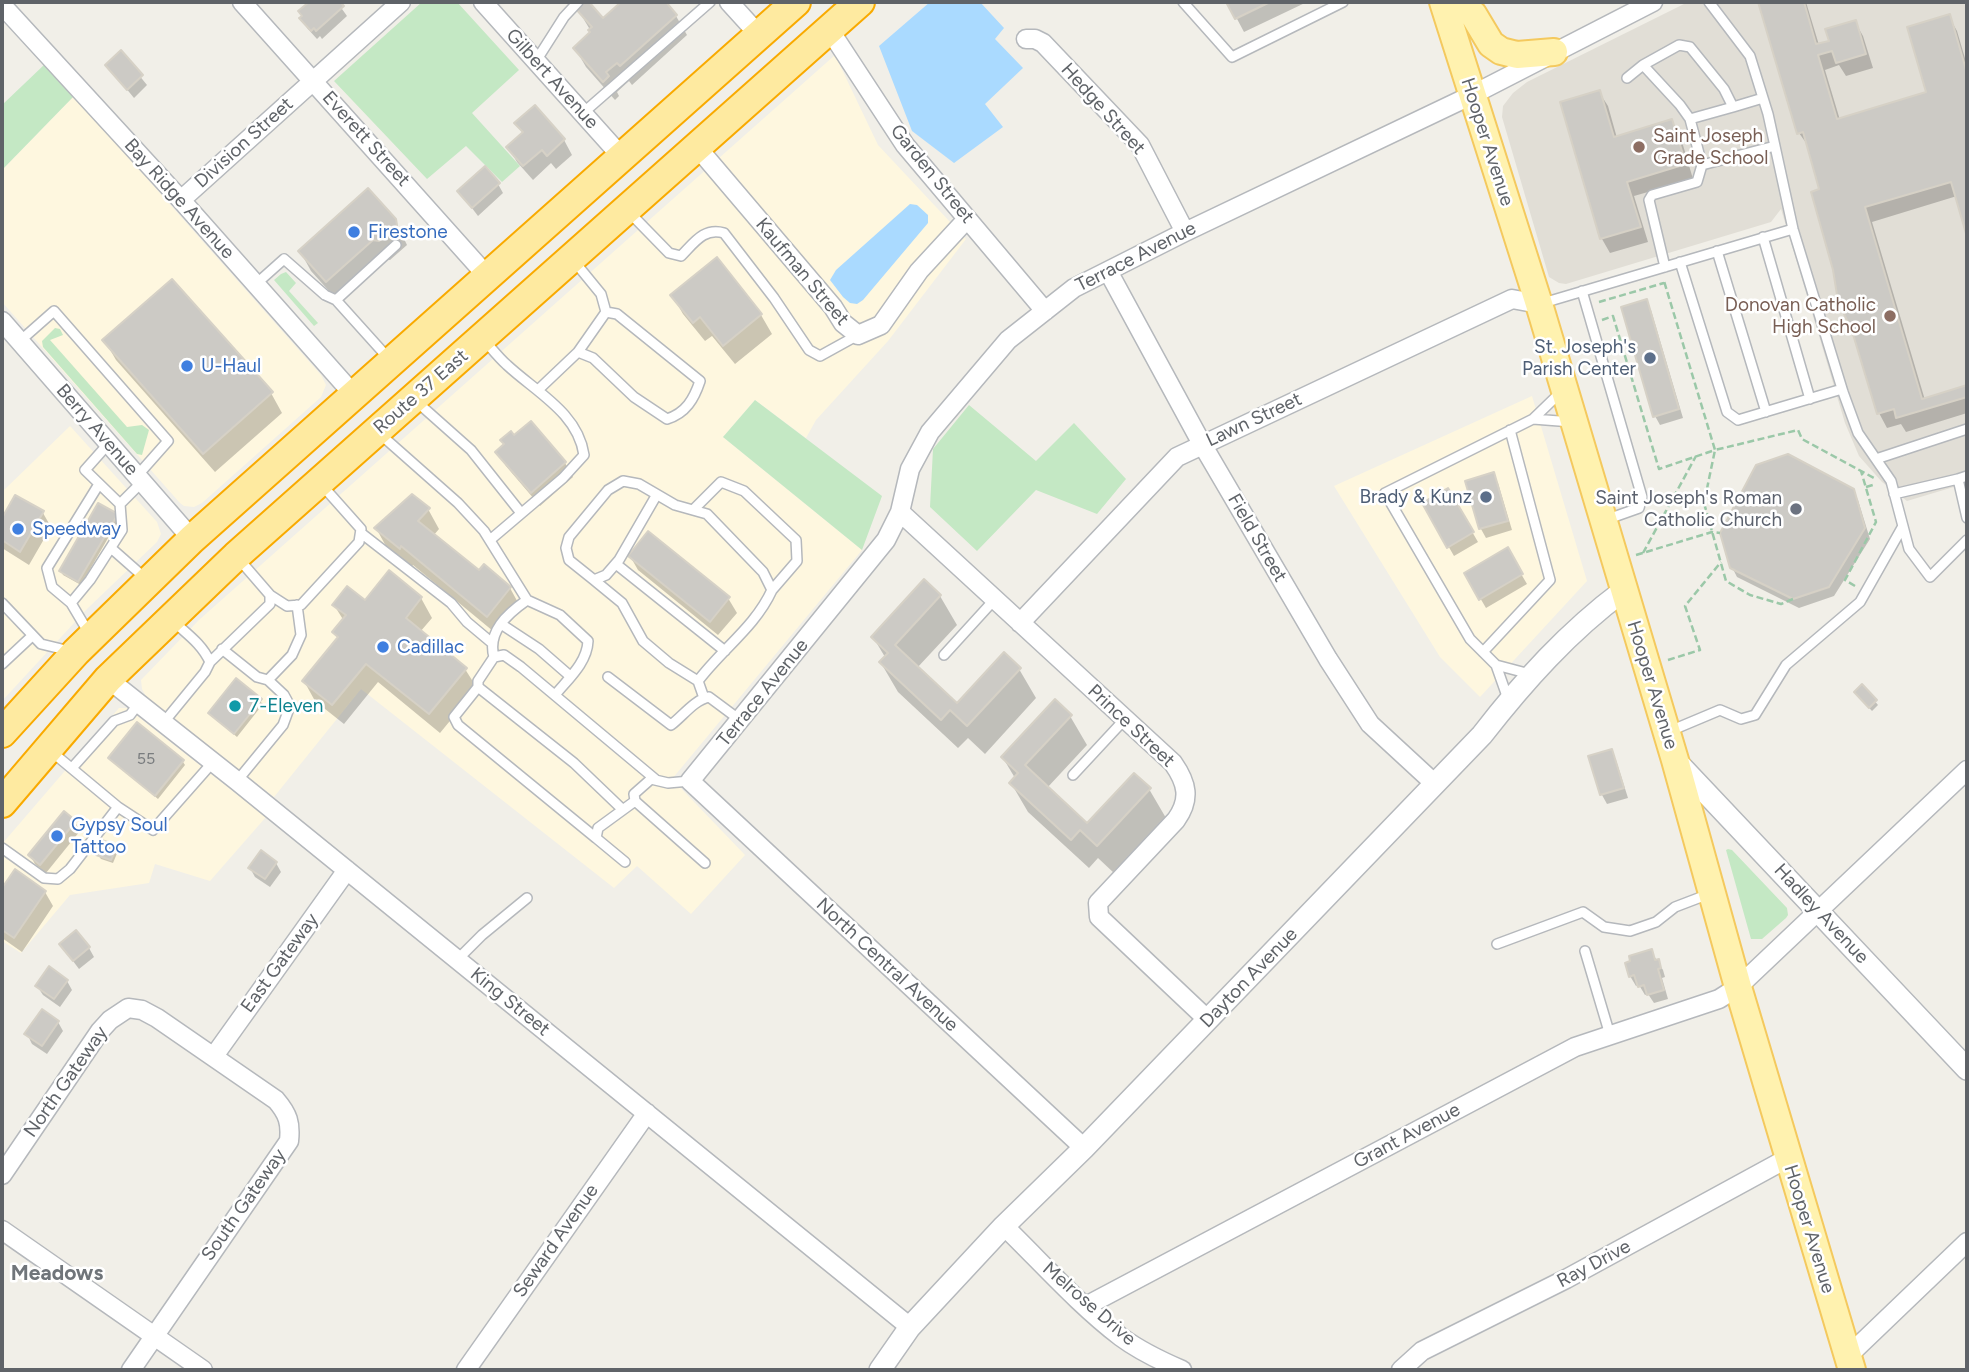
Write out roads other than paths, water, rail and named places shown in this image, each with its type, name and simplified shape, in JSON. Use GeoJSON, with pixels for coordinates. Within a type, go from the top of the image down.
{"type":"FeatureCollection","features":[{"type":"Feature","properties":{"kind":"highway"},"geometry":{"type":"LineString","coordinates":[[3,731],[83,644],[192,539],[796,2]]}},
{"type":"Feature","properties":{"kind":"highway","name":"Route 37 East"},"geometry":{"type":"LineString","coordinates":[[2,803],[108,679],[169,618],[860,2]]}},
{"type":"Feature","properties":{"kind":"main road","name":"Hooper Avenue"},"geometry":{"type":"LineString","coordinates":[[1443,2],[1539,304],[1850,1363]]}},
{"type":"Feature","properties":{"kind":"main road"},"geometry":{"type":"LineString","coordinates":[[1456,2],[1473,14],[1491,44],[1501,51],[1517,55],[1554,52]]}},
{"type":"Feature","properties":{"kind":"street","name":"Everett Street"},"geometry":{"type":"LineString","coordinates":[[242,2],[488,277]]}},
{"type":"Feature","properties":{"kind":"street","name":"Division Street"},"geometry":{"type":"LineString","coordinates":[[181,200],[401,2]]}},
{"type":"Feature","properties":{"kind":"street","name":"Gilbert Avenue"},"geometry":{"type":"LineString","coordinates":[[483,2],[621,156]]}},
{"type":"Feature","properties":{"kind":"street"},"geometry":{"type":"LineString","coordinates":[[729,2],[759,35]]}},
{"type":"Feature","properties":{"kind":"street","name":"Terrace Avenue"},"geometry":{"type":"LineString","coordinates":[[690,781],[887,540],[900,512],[910,469],[930,432],[1008,340],[1074,288],[1472,95],[1653,2]]}},
{"type":"Feature","properties":{"kind":"street","name":"Bay Ridge Avenue"},"geometry":{"type":"LineString","coordinates":[[2,5],[181,200],[354,395]]}},
{"type":"Feature","properties":{"kind":"street","name":"Garden Street"},"geometry":{"type":"LineString","coordinates":[[829,29],[905,145],[1045,311]]}},
{"type":"Feature","properties":{"kind":"street","name":"Hedge Street"},"geometry":{"type":"LineString","coordinates":[[1026,39],[1043,43],[1140,145],[1185,232]]}},
{"type":"Feature","properties":{"kind":"street","name":"Kaufman Street"},"geometry":{"type":"LineString","coordinates":[[697,146],[844,323],[858,335],[881,325],[919,271],[967,219]]}},
{"type":"Feature","properties":{"kind":"street","name":"Field Street"},"geometry":{"type":"LineString","coordinates":[[1108,271],[1202,444],[1328,659],[1370,724],[1434,783]]}},
{"type":"Feature","properties":{"kind":"street","name":"Lawn Street"},"geometry":{"type":"LineString","coordinates":[[1020,623],[1177,457],[1512,299],[1539,304]]}},
{"type":"Feature","properties":{"kind":"street","name":"Berry Avenue"},"geometry":{"type":"LineString","coordinates":[[2,321],[192,539]]}},
{"type":"Feature","properties":{"kind":"street","name":"Prince Street"},"geometry":{"type":"LineString","coordinates":[[900,512],[1173,763],[1183,777],[1186,792],[1184,808],[1176,820],[1098,903],[1099,917],[1209,1020]]}},
{"type":"Feature","properties":{"kind":"street","name":"Dayton Avenue"},"geometry":{"type":"LineString","coordinates":[[880,1370],[910,1327],[1004,1226],[1209,1020],[1482,735],[1530,674],[1586,618],[1623,591]]}},
{"type":"Feature","properties":{"kind":"street","name":"King Street"},"geometry":{"type":"LineString","coordinates":[[108,679],[910,1327]]}},
{"type":"Feature","properties":{"kind":"street","name":"Hadley Avenue"},"geometry":{"type":"LineString","coordinates":[[1675,760],[1967,1069]]}},
{"type":"Feature","properties":{"kind":"street","name":"Grant Avenue"},"geometry":{"type":"LineString","coordinates":[[1086,1306],[1576,1047],[1719,999],[1738,987],[1967,770]]}},
{"type":"Feature","properties":{"kind":"street","name":"North Central Avenue"},"geometry":{"type":"LineString","coordinates":[[690,781],[1084,1148]]}},
{"type":"Feature","properties":{"kind":"street","name":"East Gateway"},"geometry":{"type":"LineString","coordinates":[[214,1056],[347,870]]}},
{"type":"Feature","properties":{"kind":"street","name":"North Gateway"},"geometry":{"type":"LineString","coordinates":[[2,1175],[100,1031],[110,1020],[128,1008],[142,1010],[157,1018],[214,1056]]}},
{"type":"Feature","properties":{"kind":"street","name":"South Gateway"},"geometry":{"type":"LineString","coordinates":[[131,1370],[289,1141],[291,1126],[287,1112],[276,1100],[214,1056]]}},
{"type":"Feature","properties":{"kind":"street","name":"Seward Avenue"},"geometry":{"type":"LineString","coordinates":[[466,1370],[647,1113]]}},
{"type":"Feature","properties":{"kind":"street","name":"Ray Drive"},"geometry":{"type":"LineString","coordinates":[[1401,1370],[1422,1351],[1566,1279],[1788,1158]]}},
{"type":"Feature","properties":{"kind":"street","name":"Melrose Drive"},"geometry":{"type":"LineString","coordinates":[[1004,1226],[1122,1337],[1153,1357],[1182,1370]]}},
{"type":"Feature","properties":{"kind":"street"},"geometry":{"type":"LineString","coordinates":[[2,1230],[203,1370]]}},
{"type":"Feature","properties":{"kind":"street"},"geometry":{"type":"LineString","coordinates":[[1850,1363],[1967,1242]]}},
{"type":"Feature","properties":{"kind":"lane"},"geometry":{"type":"LineString","coordinates":[[536,61],[564,17],[578,2]]}},
{"type":"Feature","properties":{"kind":"lane"},"geometry":{"type":"LineString","coordinates":[[583,113],[710,2]]}},
{"type":"Feature","properties":{"kind":"lane"},"geometry":{"type":"LineString","coordinates":[[1183,2],[1233,57],[1343,2]]}},
{"type":"Feature","properties":{"kind":"lane"},"geometry":{"type":"LineString","coordinates":[[1709,2],[1750,56],[1775,145],[1793,229],[1842,389],[1858,433],[1891,481],[1909,549],[1930,577],[1967,540]]}},
{"type":"Feature","properties":{"kind":"lane"},"geometry":{"type":"LineString","coordinates":[[1627,78],[1643,65],[1679,45],[1690,47],[1724,89],[1733,107]]}},
{"type":"Feature","properties":{"kind":"lane"},"geometry":{"type":"LineString","coordinates":[[1643,65],[1690,119],[1702,165],[1697,182],[1652,195],[1649,200],[1665,267]]}},
{"type":"Feature","properties":{"kind":"lane"},"geometry":{"type":"LineString","coordinates":[[1690,119],[1763,98]]}},
{"type":"Feature","properties":{"kind":"lane"},"geometry":{"type":"LineString","coordinates":[[1702,165],[1775,145]]}},
{"type":"Feature","properties":{"kind":"lane"},"geometry":{"type":"LineString","coordinates":[[627,209],[669,253],[681,256],[704,233],[714,230],[724,233],[774,298],[809,350],[820,356],[858,335]]}},
{"type":"Feature","properties":{"kind":"lane"},"geometry":{"type":"LineString","coordinates":[[1539,304],[1793,229]]}},
{"type":"Feature","properties":{"kind":"lane"},"geometry":{"type":"LineString","coordinates":[[1763,237],[1810,399]]}},
{"type":"Feature","properties":{"kind":"lane"},"geometry":{"type":"LineString","coordinates":[[336,300],[397,244]]}},
{"type":"Feature","properties":{"kind":"lane"},"geometry":{"type":"LineString","coordinates":[[1717,251],[1766,412]]}},
{"type":"Feature","properties":{"kind":"lane"},"geometry":{"type":"LineString","coordinates":[[573,258],[601,294],[606,312]]}},
{"type":"Feature","properties":{"kind":"lane"},"geometry":{"type":"LineString","coordinates":[[256,284],[284,260],[325,295],[336,300],[391,362]]}},
{"type":"Feature","properties":{"kind":"lane"},"geometry":{"type":"LineString","coordinates":[[1680,262],[1727,412],[1738,420],[1842,389]]}},
{"type":"Feature","properties":{"kind":"lane"},"geometry":{"type":"LineString","coordinates":[[1582,291],[1642,497],[1639,508],[1603,521]]}},
{"type":"Feature","properties":{"kind":"lane"},"geometry":{"type":"LineString","coordinates":[[20,341],[54,311],[168,441],[120,504],[122,530],[90,580],[71,603]]}},
{"type":"Feature","properties":{"kind":"lane"},"geometry":{"type":"LineString","coordinates":[[578,352],[593,358],[634,397],[667,419],[686,409],[695,396],[700,381],[617,314],[606,312]]}},
{"type":"Feature","properties":{"kind":"lane"},"geometry":{"type":"LineString","coordinates":[[538,390],[578,352],[606,312]]}},
{"type":"Feature","properties":{"kind":"lane"},"geometry":{"type":"LineString","coordinates":[[482,338],[509,367],[538,390],[575,426],[584,455],[563,478],[491,540]]}},
{"type":"Feature","properties":{"kind":"lane"},"geometry":{"type":"LineString","coordinates":[[1509,701],[1496,665],[1470,639],[1385,493],[1533,419],[1564,390]]}},
{"type":"Feature","properties":{"kind":"lane"},"geometry":{"type":"LineString","coordinates":[[413,399],[471,450],[521,513]]}},
{"type":"Feature","properties":{"kind":"lane"},"geometry":{"type":"LineString","coordinates":[[1533,419],[1573,422]]}},
{"type":"Feature","properties":{"kind":"lane"},"geometry":{"type":"LineString","coordinates":[[1876,459],[1967,429]]}},
{"type":"Feature","properties":{"kind":"lane"},"geometry":{"type":"LineString","coordinates":[[1483,652],[1550,580],[1510,430]]}},
{"type":"Feature","properties":{"kind":"lane"},"geometry":{"type":"LineString","coordinates":[[376,431],[458,503],[491,540],[527,600],[560,615],[588,641],[583,661],[555,695]]}},
{"type":"Feature","properties":{"kind":"lane"},"geometry":{"type":"LineString","coordinates":[[109,443],[85,470],[120,504]]}},
{"type":"Feature","properties":{"kind":"lane"},"geometry":{"type":"LineString","coordinates":[[1894,494],[1963,477],[1967,518]]}},
{"type":"Feature","properties":{"kind":"lane"},"geometry":{"type":"LineString","coordinates":[[704,698],[698,681],[643,641],[622,603],[569,560],[566,548],[569,537],[608,490],[623,481],[639,484],[675,505],[708,514],[763,572],[772,590]]}},
{"type":"Feature","properties":{"kind":"lane"},"geometry":{"type":"LineString","coordinates":[[236,556],[270,595],[287,606],[301,605],[359,542],[361,533],[361,528],[320,482]]}},
{"type":"Feature","properties":{"kind":"lane"},"geometry":{"type":"LineString","coordinates":[[694,509],[721,482],[744,491],[796,540],[797,561],[772,590],[752,622],[698,681]]}},
{"type":"Feature","properties":{"kind":"lane"},"geometry":{"type":"LineString","coordinates":[[2,603],[41,644],[83,644],[71,603],[52,587],[47,568],[99,484]]}},
{"type":"Feature","properties":{"kind":"lane"},"geometry":{"type":"LineString","coordinates":[[594,580],[606,575],[616,564],[656,496]]}},
{"type":"Feature","properties":{"kind":"lane"},"geometry":{"type":"LineString","coordinates":[[1666,732],[1720,710],[1741,719],[1755,715],[1786,665],[1860,602],[1903,526]]}},
{"type":"Feature","properties":{"kind":"lane"},"geometry":{"type":"LineString","coordinates":[[361,533],[451,603],[467,622],[492,643]]}},
{"type":"Feature","properties":{"kind":"lane"},"geometry":{"type":"LineString","coordinates":[[111,548],[149,582]]}},
{"type":"Feature","properties":{"kind":"lane"},"geometry":{"type":"LineString","coordinates":[[616,564],[725,651]]}},
{"type":"Feature","properties":{"kind":"lane"},"geometry":{"type":"LineString","coordinates":[[164,722],[205,672],[210,662],[270,604],[270,595]]}},
{"type":"Feature","properties":{"kind":"lane"},"geometry":{"type":"LineString","coordinates":[[527,600],[494,632],[494,657],[478,681],[478,687],[454,717],[458,725],[625,862]]}},
{"type":"Feature","properties":{"kind":"lane"},"geometry":{"type":"LineString","coordinates":[[944,655],[995,600]]}},
{"type":"Feature","properties":{"kind":"lane"},"geometry":{"type":"LineString","coordinates":[[268,680],[292,655],[301,635],[297,605]]}},
{"type":"Feature","properties":{"kind":"lane"},"geometry":{"type":"LineString","coordinates":[[169,618],[195,640],[210,662]]}},
{"type":"Feature","properties":{"kind":"lane"},"geometry":{"type":"LineString","coordinates":[[501,624],[519,634],[570,676]]}},
{"type":"Feature","properties":{"kind":"lane"},"geometry":{"type":"LineString","coordinates":[[2,664],[32,636]]}},
{"type":"Feature","properties":{"kind":"lane"},"geometry":{"type":"LineString","coordinates":[[222,649],[257,677],[268,680],[284,695],[290,706],[283,725],[237,781]]}},
{"type":"Feature","properties":{"kind":"lane"},"geometry":{"type":"LineString","coordinates":[[494,657],[504,655],[655,779],[668,783],[690,781]]}},
{"type":"Feature","properties":{"kind":"lane"},"geometry":{"type":"LineString","coordinates":[[1496,665],[1530,674]]}},
{"type":"Feature","properties":{"kind":"lane"},"geometry":{"type":"LineString","coordinates":[[608,677],[671,725],[704,698],[709,697],[740,720]]}},
{"type":"Feature","properties":{"kind":"lane"},"geometry":{"type":"LineString","coordinates":[[478,687],[574,763],[622,809]]}},
{"type":"Feature","properties":{"kind":"lane"},"geometry":{"type":"LineString","coordinates":[[72,768],[114,721],[130,715],[139,703]]}},
{"type":"Feature","properties":{"kind":"lane"},"geometry":{"type":"LineString","coordinates":[[1073,775],[1125,719]]}},
{"type":"Feature","properties":{"kind":"lane"},"geometry":{"type":"LineString","coordinates":[[48,748],[118,807],[153,830],[213,762]]}},
{"type":"Feature","properties":{"kind":"lane"},"geometry":{"type":"LineString","coordinates":[[655,779],[651,779],[634,794],[635,801],[705,863]]}},
{"type":"Feature","properties":{"kind":"lane"},"geometry":{"type":"LineString","coordinates":[[596,838],[598,828],[635,801]]}},
{"type":"Feature","properties":{"kind":"lane"},"geometry":{"type":"LineString","coordinates":[[3,852],[44,878],[58,879],[70,869],[118,807]]}},
{"type":"Feature","properties":{"kind":"lane"},"geometry":{"type":"LineString","coordinates":[[1497,944],[1583,912],[1604,927],[1630,931],[1656,922],[1675,907],[1712,893]]}},
{"type":"Feature","properties":{"kind":"lane"},"geometry":{"type":"LineString","coordinates":[[458,960],[482,935],[527,898]]}},
{"type":"Feature","properties":{"kind":"lane"},"geometry":{"type":"LineString","coordinates":[[1585,951],[1610,1035]]}},
{"type":"Feature","properties":{"kind":"water"},"geometry":{"type":"Polygon","coordinates":[[[930,2],[980,2],[1004,28],[995,39],[1023,68],[985,104],[1003,127],[954,163],[912,131],[879,46],[930,2]]]}},
{"type":"Feature","properties":{"kind":"water"},"geometry":{"type":"Polygon","coordinates":[[[910,204],[917,205],[928,215],[928,223],[863,300],[857,304],[850,303],[830,280],[836,270],[910,204]]]}},
{"type":"Feature","properties":{"kind":"place","name":"Saint Joseph Grade School"},"geometry":{"type":"Point","coordinates":[1639,147]}},
{"type":"Feature","properties":{"kind":"place","name":"Firestone"},"geometry":{"type":"Point","coordinates":[354,232]}},
{"type":"Feature","properties":{"kind":"place","name":"Donovan Catholic High School"},"geometry":{"type":"Point","coordinates":[1890,316]}},
{"type":"Feature","properties":{"kind":"place","name":"St. Joseph's Parish Center"},"geometry":{"type":"Point","coordinates":[1650,358]}},
{"type":"Feature","properties":{"kind":"place","name":"U-Haul"},"geometry":{"type":"Point","coordinates":[187,366]}},
{"type":"Feature","properties":{"kind":"place","name":"Brady & Kunz"},"geometry":{"type":"Point","coordinates":[1486,497]}},
{"type":"Feature","properties":{"kind":"place","name":"Saint Joseph's Roman Catholic Church"},"geometry":{"type":"Point","coordinates":[1796,509]}},
{"type":"Feature","properties":{"kind":"place","name":"Speedway"},"geometry":{"type":"Point","coordinates":[18,529]}},
{"type":"Feature","properties":{"kind":"place","name":"Cadillac"},"geometry":{"type":"Point","coordinates":[383,647]}},
{"type":"Feature","properties":{"kind":"place","name":"7-Eleven"},"geometry":{"type":"Point","coordinates":[235,706]}},
{"type":"Feature","properties":{"kind":"place","name":"Gypsy Soul Tattoo"},"geometry":{"type":"Point","coordinates":[57,836]}},
{"type":"Feature","properties":{"kind":"district","name":"Meadows"},"geometry":{"type":"Point","coordinates":[57,1274]}}]}
